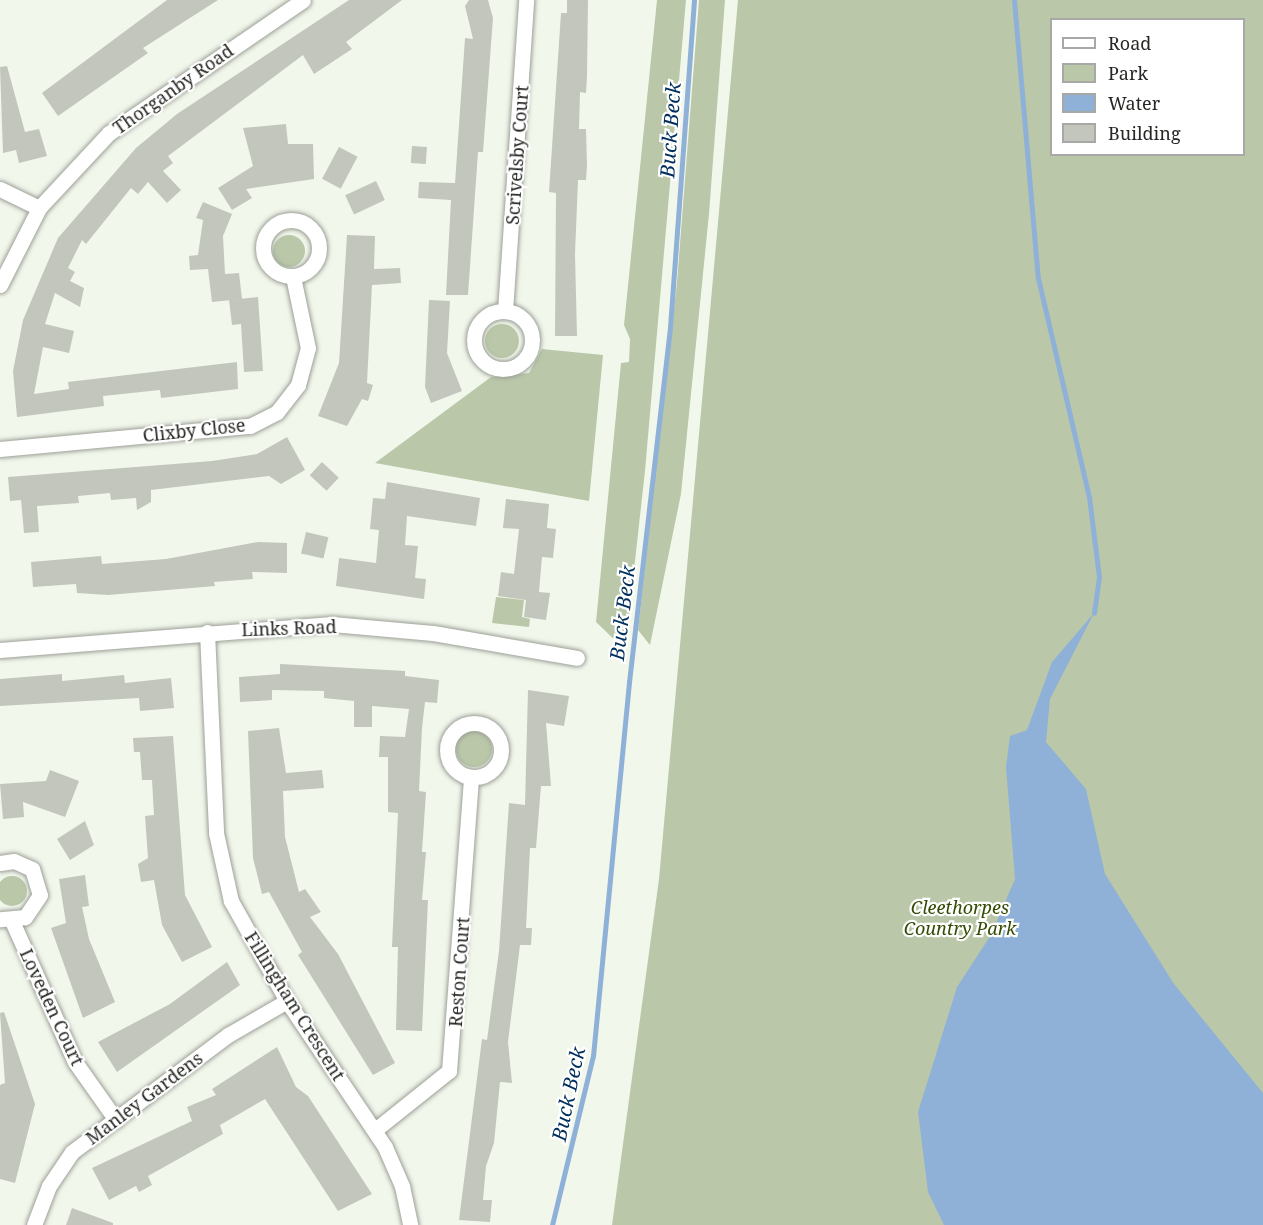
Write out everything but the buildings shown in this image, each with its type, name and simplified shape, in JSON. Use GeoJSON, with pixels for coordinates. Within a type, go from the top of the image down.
{"type":"FeatureCollection","features":[{"type":"Feature","properties":{"kind":"street","name":"Thorganby Road"},"geometry":{"type":"LineString","coordinates":[[0,285],[39,208],[109,132],[303,0]]}},
{"type":"Feature","properties":{"kind":"street","name":"Scrivelsby Court"},"geometry":{"type":"LineString","coordinates":[[505,310],[526,0]]}},
{"type":"Feature","properties":{"kind":"street"},"geometry":{"type":"LineString","coordinates":[[0,189],[39,208]]}},
{"type":"Feature","properties":{"kind":"street","name":"Clixby Close"},"geometry":{"type":"LineString","coordinates":[[0,449],[250,426],[277,412],[298,385],[308,348],[293,277]]}},
{"type":"Feature","properties":{"kind":"street","name":"Links Road"},"geometry":{"type":"LineString","coordinates":[[0,650],[332,624],[433,633],[577,658]]}},
{"type":"Feature","properties":{"kind":"street","name":"Fillingham Crescent"},"geometry":{"type":"LineString","coordinates":[[207,632],[219,860],[231,901],[287,1001],[375,1130],[402,1186],[410,1225]]}},
{"type":"Feature","properties":{"kind":"street","name":"Reston Court"},"geometry":{"type":"LineString","coordinates":[[375,1130],[448,1071],[471,778]]}},
{"type":"Feature","properties":{"kind":"street","name":"Loveden Court"},"geometry":{"type":"LineString","coordinates":[[0,863],[25,864],[39,882],[35,908],[6,920],[75,1062],[116,1119]]}},
{"type":"Feature","properties":{"kind":"street","name":"Manley Gardens"},"geometry":{"type":"LineString","coordinates":[[34,1225],[49,1186],[72,1152],[228,1035],[287,1001]]}},
{"type":"Feature","properties":{"kind":"green space"},"geometry":{"type":"Polygon","coordinates":[[[657,0],[686,0],[645,471],[627,633],[620,645],[596,622],[621,363],[629,362],[630,339],[624,325],[657,0]]]}},
{"type":"Feature","properties":{"kind":"green space"},"geometry":{"type":"Polygon","coordinates":[[[699,0],[725,0],[709,214],[681,494],[650,645],[638,630],[677,282],[699,0]]]}},
{"type":"Feature","properties":{"kind":"green space","name":"Cleethorpes Country Park"},"geometry":{"type":"Polygon","coordinates":[[[738,0],[1263,0],[1263,1225],[612,1225],[659,879],[738,0]]]}},
{"type":"Feature","properties":{"kind":"green space"},"geometry":{"type":"Polygon","coordinates":[[[289,235],[300,240],[305,251],[300,262],[289,267],[278,262],[273,251],[278,240],[289,235]]]}},
{"type":"Feature","properties":{"kind":"green space"},"geometry":{"type":"Polygon","coordinates":[[[502,324],[514,329],[519,341],[514,353],[502,358],[490,353],[485,341],[490,329],[502,324]]]}},
{"type":"Feature","properties":{"kind":"green space"},"geometry":{"type":"Polygon","coordinates":[[[542,349],[603,355],[589,501],[375,463],[491,377],[529,373],[542,349]]]}},
{"type":"Feature","properties":{"kind":"green space"},"geometry":{"type":"Polygon","coordinates":[[[496,597],[524,600],[522,617],[530,619],[529,627],[492,623],[496,597]]]}},
{"type":"Feature","properties":{"kind":"green space"},"geometry":{"type":"Polygon","coordinates":[[[474,731],[487,736],[492,749],[487,762],[474,767],[461,762],[456,749],[461,736],[474,731]]]}},
{"type":"Feature","properties":{"kind":"green space"},"geometry":{"type":"Polygon","coordinates":[[[6,877],[18,877],[26,885],[26,897],[18,905],[6,905],[-1,898],[-1,884],[6,877]]]}},
{"type":"Feature","properties":{"kind":"water"},"geometry":{"type":"Polygon","coordinates":[[[1094,613],[1050,699],[1046,742],[1086,789],[1105,874],[1174,984],[1263,1093],[1263,1225],[944,1225],[928,1192],[918,1112],[957,987],[991,935],[1015,879],[1006,767],[1010,736],[1027,730],[1052,662],[1094,613]]]}},
{"type":"Feature","properties":{"kind":"waterway","name":"Buck Beck"},"geometry":{"type":"LineString","coordinates":[[552,1225],[593,1056],[629,682],[670,327],[694,0]]}},
{"type":"Feature","properties":{"kind":"waterway"},"geometry":{"type":"LineString","coordinates":[[1014,0],[1038,278],[1089,497],[1099,577],[1094,613]]}}]}
